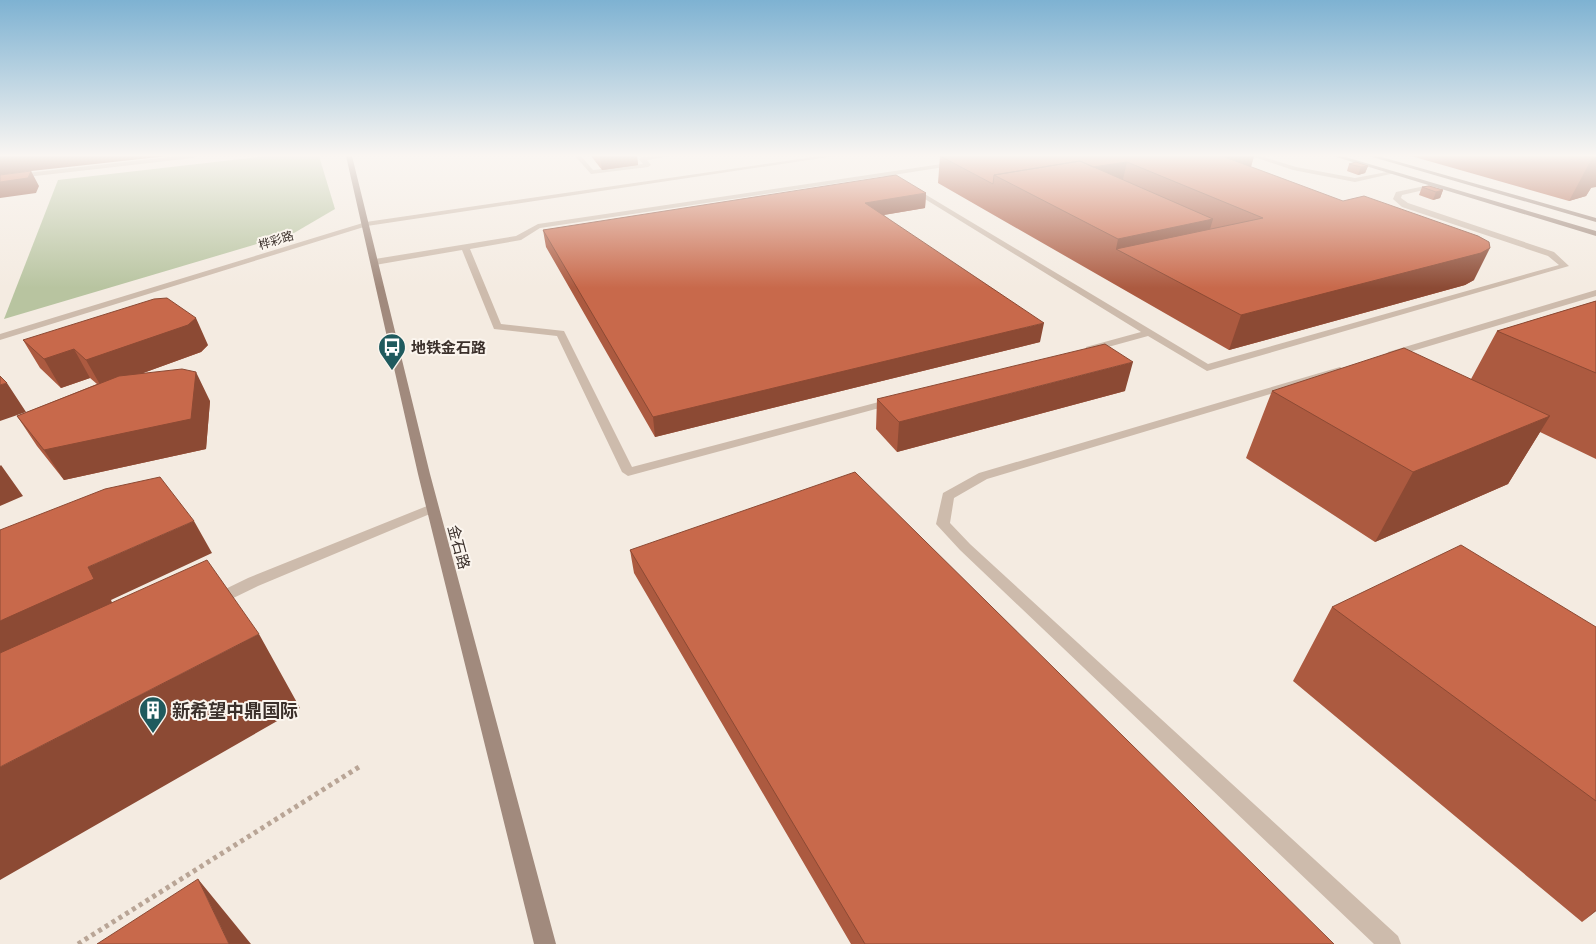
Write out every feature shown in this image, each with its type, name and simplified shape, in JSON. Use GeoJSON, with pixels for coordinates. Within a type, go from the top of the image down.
{"type":"FeatureCollection","features":[{"type":"Feature","properties":{"kind":"street","name":"金石路"},"geometry":{"type":"LineString","coordinates":[[360,200],[432,508],[546,944]]}},
{"type":"Feature","properties":{"kind":"street","name":"桦彩路"},"geometry":{"type":"LineString","coordinates":[[0,337],[366,224],[530,200]]}},
{"type":"Feature","properties":{"kind":"street"},"geometry":{"type":"LineString","coordinates":[[375,262],[518,238],[538,226],[712,200]]}},
{"type":"Feature","properties":{"kind":"street"},"geometry":{"type":"LineString","coordinates":[[929,200],[1207,368],[1564,266],[1550,254],[1405,205],[1398,200]]}},
{"type":"Feature","properties":{"kind":"street"},"geometry":{"type":"LineString","coordinates":[[1482,200],[1596,234]]}},
{"type":"Feature","properties":{"kind":"street"},"geometry":{"type":"LineString","coordinates":[[1526,200],[1596,220]]}},
{"type":"Feature","properties":{"kind":"street"},"geometry":{"type":"LineString","coordinates":[[465,247],[497,327],[561,333],[628,472],[908,397]]}},
{"type":"Feature","properties":{"kind":"street"},"geometry":{"type":"LineString","coordinates":[[1376,359],[1596,293]]}},
{"type":"Feature","properties":{"kind":"street"},"geometry":{"type":"LineString","coordinates":[[1081,351],[1149,333]]}},
{"type":"Feature","properties":{"kind":"street"},"geometry":{"type":"LineString","coordinates":[[1357,365],[983,476],[948,496],[943,524],[1390,944]]}},
{"type":"Feature","properties":{"kind":"street"},"geometry":{"type":"LineString","coordinates":[[200,607],[253,582],[432,508]]}},
{"type":"Feature","properties":{"kind":"path"},"geometry":{"type":"LineString","coordinates":[[78,944],[359,767]]}},
{"type":"Feature","properties":{"kind":"green space"},"geometry":{"type":"Polygon","coordinates":[[[50,200],[332,200],[335,209],[294,233],[4,319],[50,200]]]}},
{"type":"Feature","properties":{"kind":"building"},"geometry":{"type":"Polygon","coordinates":[[[735,200],[883,200],[865,203],[1044,323],[653,417],[543,230],[735,200]]]}},
{"type":"Feature","properties":{"kind":"building"},"geometry":{"type":"Polygon","coordinates":[[[1043,200],[1170,200],[1213,219],[1118,239],[1043,200]]]}},
{"type":"Feature","properties":{"kind":"building"},"geometry":{"type":"Polygon","coordinates":[[[1219,200],[1376,200],[1478,236],[1489,242],[1490,248],[1481,253],[1241,315],[1116,249],[1263,218],[1219,200]]]}},
{"type":"Feature","properties":{"kind":"building"},"geometry":{"type":"Polygon","coordinates":[[[167,298],[196,318],[188,325],[86,360],[74,349],[44,359],[23,340],[154,299],[167,298]]]}},
{"type":"Feature","properties":{"kind":"building"},"geometry":{"type":"Polygon","coordinates":[[[1596,301],[1596,373],[1497,331],[1596,301]]]}},
{"type":"Feature","properties":{"kind":"building"},"geometry":{"type":"Polygon","coordinates":[[[1105,344],[1133,362],[899,422],[877,399],[1105,344]]]}},
{"type":"Feature","properties":{"kind":"building"},"geometry":{"type":"Polygon","coordinates":[[[1404,348],[1550,416],[1413,472],[1272,391],[1404,348]]]}},
{"type":"Feature","properties":{"kind":"building"},"geometry":{"type":"Polygon","coordinates":[[[182,369],[196,372],[191,419],[44,450],[17,416],[119,376],[182,369]]]}},
{"type":"Feature","properties":{"kind":"building"},"geometry":{"type":"Polygon","coordinates":[[[0,376],[7,383],[0,385],[0,376]]]}},
{"type":"Feature","properties":{"kind":"building"},"geometry":{"type":"Polygon","coordinates":[[[855,472],[1334,944],[865,944],[630,550],[855,472]]]}},
{"type":"Feature","properties":{"kind":"building"},"geometry":{"type":"Polygon","coordinates":[[[160,477],[194,521],[88,567],[94,579],[0,621],[0,530],[105,489],[160,477]]]}},
{"type":"Feature","properties":{"kind":"building"},"geometry":{"type":"Polygon","coordinates":[[[1461,545],[1596,627],[1596,801],[1332,607],[1461,545]]]}},
{"type":"Feature","properties":{"kind":"building"},"geometry":{"type":"Polygon","coordinates":[[[207,560],[259,634],[0,767],[0,653],[207,560]]]}},
{"type":"Feature","properties":{"kind":"building"},"geometry":{"type":"Polygon","coordinates":[[[198,879],[229,944],[97,944],[198,879]]]}},
{"type":"Feature","properties":{"kind":"place","name":"地铁金石路"},"geometry":{"type":"Point","coordinates":[392,371]}},
{"type":"Feature","properties":{"kind":"place","name":"新希望中鼎国际"},"geometry":{"type":"Point","coordinates":[153,734]}}]}
